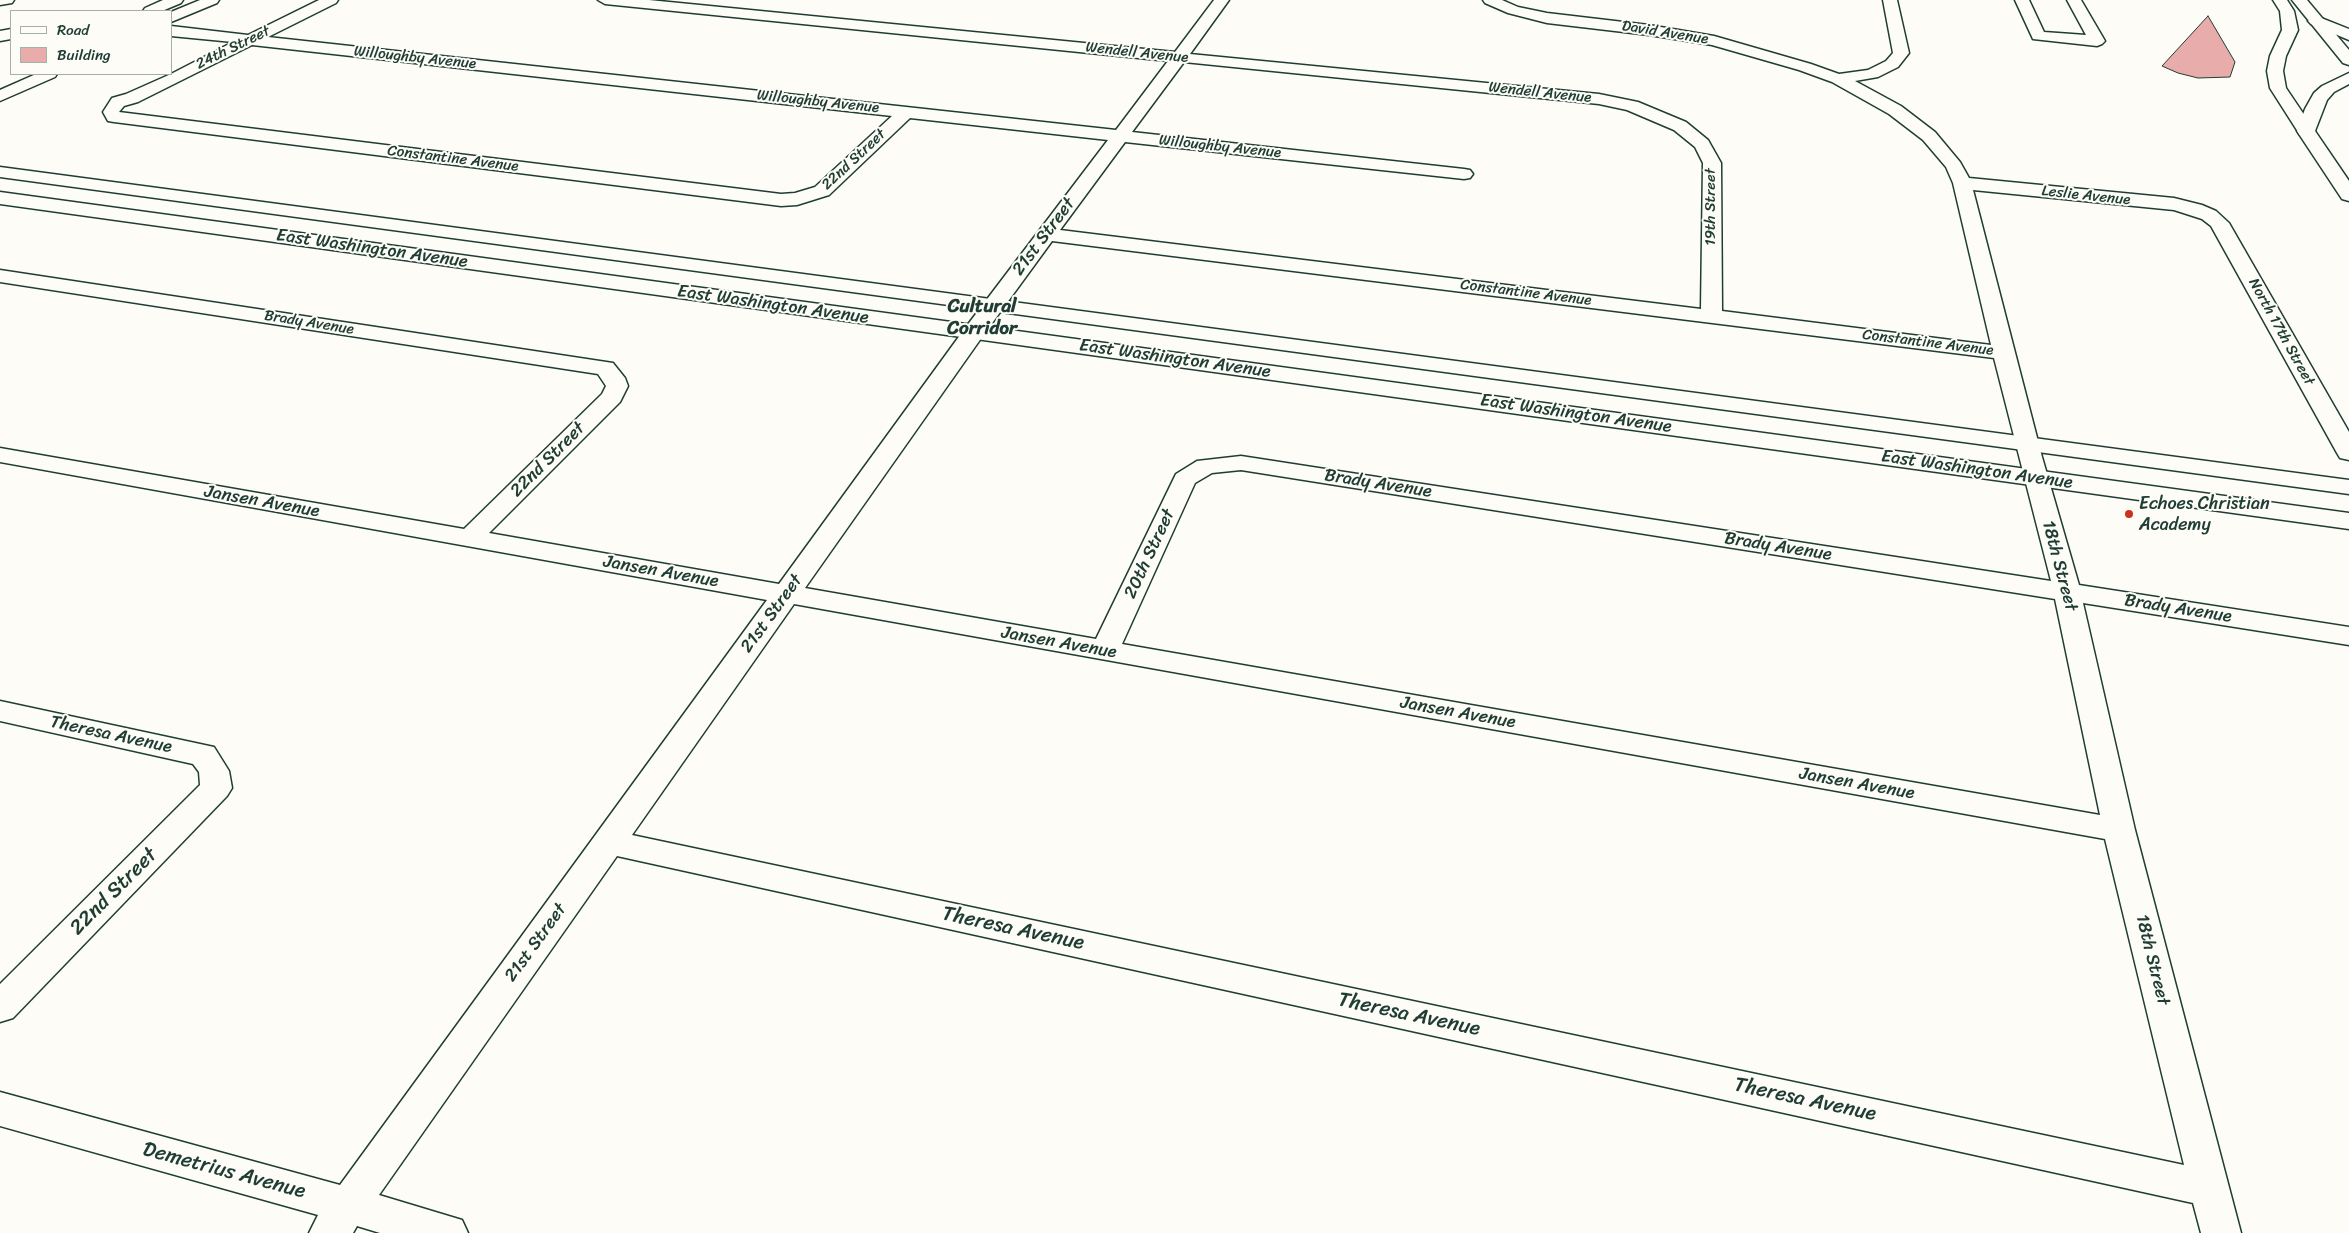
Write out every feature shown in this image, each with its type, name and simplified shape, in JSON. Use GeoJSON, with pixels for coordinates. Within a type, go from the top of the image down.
{"type":"FeatureCollection","features":[{"type":"Feature","properties":{"kind":"street"},"geometry":{"type":"LineString","coordinates":[[0,1],[8,0]]}},
{"type":"Feature","properties":{"kind":"street"},"geometry":{"type":"LineString","coordinates":[[152,10],[177,0]]}},
{"type":"Feature","properties":{"kind":"street"},"geometry":{"type":"LineString","coordinates":[[172,11],[174,10],[177,0]]}},
{"type":"Feature","properties":{"kind":"street"},"geometry":{"type":"LineString","coordinates":[[172,18],[212,0]]}},
{"type":"Feature","properties":{"kind":"street","name":"24th Street"},"geometry":{"type":"LineString","coordinates":[[111,112],[118,102],[132,98],[331,0]]}},
{"type":"Feature","properties":{"kind":"street","name":"Wendell Avenue"},"geometry":{"type":"LineString","coordinates":[[605,0],[1598,99],[1632,106],[1666,119]]}},
{"type":"Feature","properties":{"kind":"street","name":"21st Street"},"geometry":{"type":"LineString","coordinates":[[339,1219],[984,319],[1222,0]]}},
{"type":"Feature","properties":{"kind":"street","name":"David Avenue"},"geometry":{"type":"LineString","coordinates":[[1490,0],[1513,10],[1547,18],[1649,30],[1714,41],[1805,66],[1838,79]]}},
{"type":"Feature","properties":{"kind":"street"},"geometry":{"type":"LineString","coordinates":[[1838,79],[1872,74],[1892,64],[1901,53],[1890,0]]}},
{"type":"Feature","properties":{"kind":"street"},"geometry":{"type":"LineString","coordinates":[[2022,0],[2038,36],[2097,41],[2074,0]]}},
{"type":"Feature","properties":{"kind":"street"},"geometry":{"type":"LineString","coordinates":[[2280,0],[2287,11],[2290,30],[2278,56],[2275,71],[2278,88],[2349,195]]}},
{"type":"Feature","properties":{"kind":"street"},"geometry":{"type":"LineString","coordinates":[[2299,0],[2349,60]]}},
{"type":"Feature","properties":{"kind":"street"},"geometry":{"type":"LineString","coordinates":[[2316,21],[2349,35]]}},
{"type":"Feature","properties":{"kind":"street","name":"Willoughby Avenue"},"geometry":{"type":"LineString","coordinates":[[172,31],[1464,174]]}},
{"type":"Feature","properties":{"kind":"street"},"geometry":{"type":"LineString","coordinates":[[0,96],[47,75]]}},
{"type":"Feature","properties":{"kind":"street"},"geometry":{"type":"LineString","coordinates":[[2306,131],[2313,109],[2320,97],[2334,86],[2349,78]]}},
{"type":"Feature","properties":{"kind":"street","name":"18th Street"},"geometry":{"type":"LineString","coordinates":[[1838,79],[1895,110],[1929,136],[1954,166],[1962,183],[2031,459],[2067,592],[2119,830],[2221,1233]]}},
{"type":"Feature","properties":{"kind":"street","name":"Constantine Avenue"},"geometry":{"type":"LineString","coordinates":[[111,112],[114,116],[153,122],[782,200],[797,199]]}},
{"type":"Feature","properties":{"kind":"street","name":"22nd Street"},"geometry":{"type":"LineString","coordinates":[[797,199],[822,191],[906,112]]}},
{"type":"Feature","properties":{"kind":"street","name":"19th Street"},"geometry":{"type":"LineString","coordinates":[[1666,119],[1680,126],[1702,144],[1712,163],[1711,316]]}},
{"type":"Feature","properties":{"kind":"street","name":"East Washington Avenue"},"geometry":{"type":"LineString","coordinates":[[0,172],[984,319],[1575,414],[2031,459],[2349,487]]}},
{"type":"Feature","properties":{"kind":"street","name":"Leslie Avenue"},"geometry":{"type":"LineString","coordinates":[[1962,183],[2174,204],[2196,209],[2209,215]]}},
{"type":"Feature","properties":{"kind":"street","name":"East Washington Avenue"},"geometry":{"type":"LineString","coordinates":[[0,198],[647,287],[693,286],[932,308],[1032,329],[1198,344],[1333,350],[2031,459],[2150,493],[2349,521]]}},
{"type":"Feature","properties":{"kind":"street","name":"North 17th Street"},"geometry":{"type":"LineString","coordinates":[[2209,215],[2219,222],[2349,452]]}},
{"type":"Feature","properties":{"kind":"street","name":"Constantine Avenue"},"geometry":{"type":"LineString","coordinates":[[1047,234],[2005,353]]}},
{"type":"Feature","properties":{"kind":"street","name":"Brady Avenue"},"geometry":{"type":"LineString","coordinates":[[0,276],[605,368],[614,378]]}},
{"type":"Feature","properties":{"kind":"street","name":"22nd Street"},"geometry":{"type":"LineString","coordinates":[[469,538],[612,397],[617,386],[614,378]]}},
{"type":"Feature","properties":{"kind":"street","name":"Jansen Avenue"},"geometry":{"type":"LineString","coordinates":[[0,455],[2119,830]]}},
{"type":"Feature","properties":{"kind":"street","name":"Brady Avenue"},"geometry":{"type":"LineString","coordinates":[[1206,466],[1241,463],[2349,636]]}},
{"type":"Feature","properties":{"kind":"street","name":"20th Street"},"geometry":{"type":"LineString","coordinates":[[1105,651],[1185,479],[1206,466]]}},
{"type":"Feature","properties":{"kind":"street"},"geometry":{"type":"LineString","coordinates":[[2150,493],[2247,490],[2349,502]]}},
{"type":"Feature","properties":{"kind":"street","name":"Theresa Avenue"},"geometry":{"type":"LineString","coordinates":[[0,711],[203,755],[214,771]]}},
{"type":"Feature","properties":{"kind":"street","name":"22nd Street"},"geometry":{"type":"LineString","coordinates":[[0,1007],[216,788],[214,771]]}},
{"type":"Feature","properties":{"kind":"street","name":"Theresa Avenue"},"geometry":{"type":"LineString","coordinates":[[609,842],[2209,1188]]}},
{"type":"Feature","properties":{"kind":"street","name":"Demetrius Avenue"},"geometry":{"type":"LineString","coordinates":[[0,1110],[339,1219],[448,1233]]}},
{"type":"Feature","properties":{"kind":"building"},"geometry":{"type":"Polygon","coordinates":[[[2208,16],[2235,62],[2230,77],[2198,78],[2178,73],[2162,66],[2208,16]]]}},
{"type":"Feature","properties":{"kind":"place","name":"Echoes Christian Academy"},"geometry":{"type":"Point","coordinates":[2129,514]}},
{"type":"Feature","properties":{"kind":"district","name":"Cultural Corridor"},"geometry":{"type":"Point","coordinates":[982,318]}}]}
